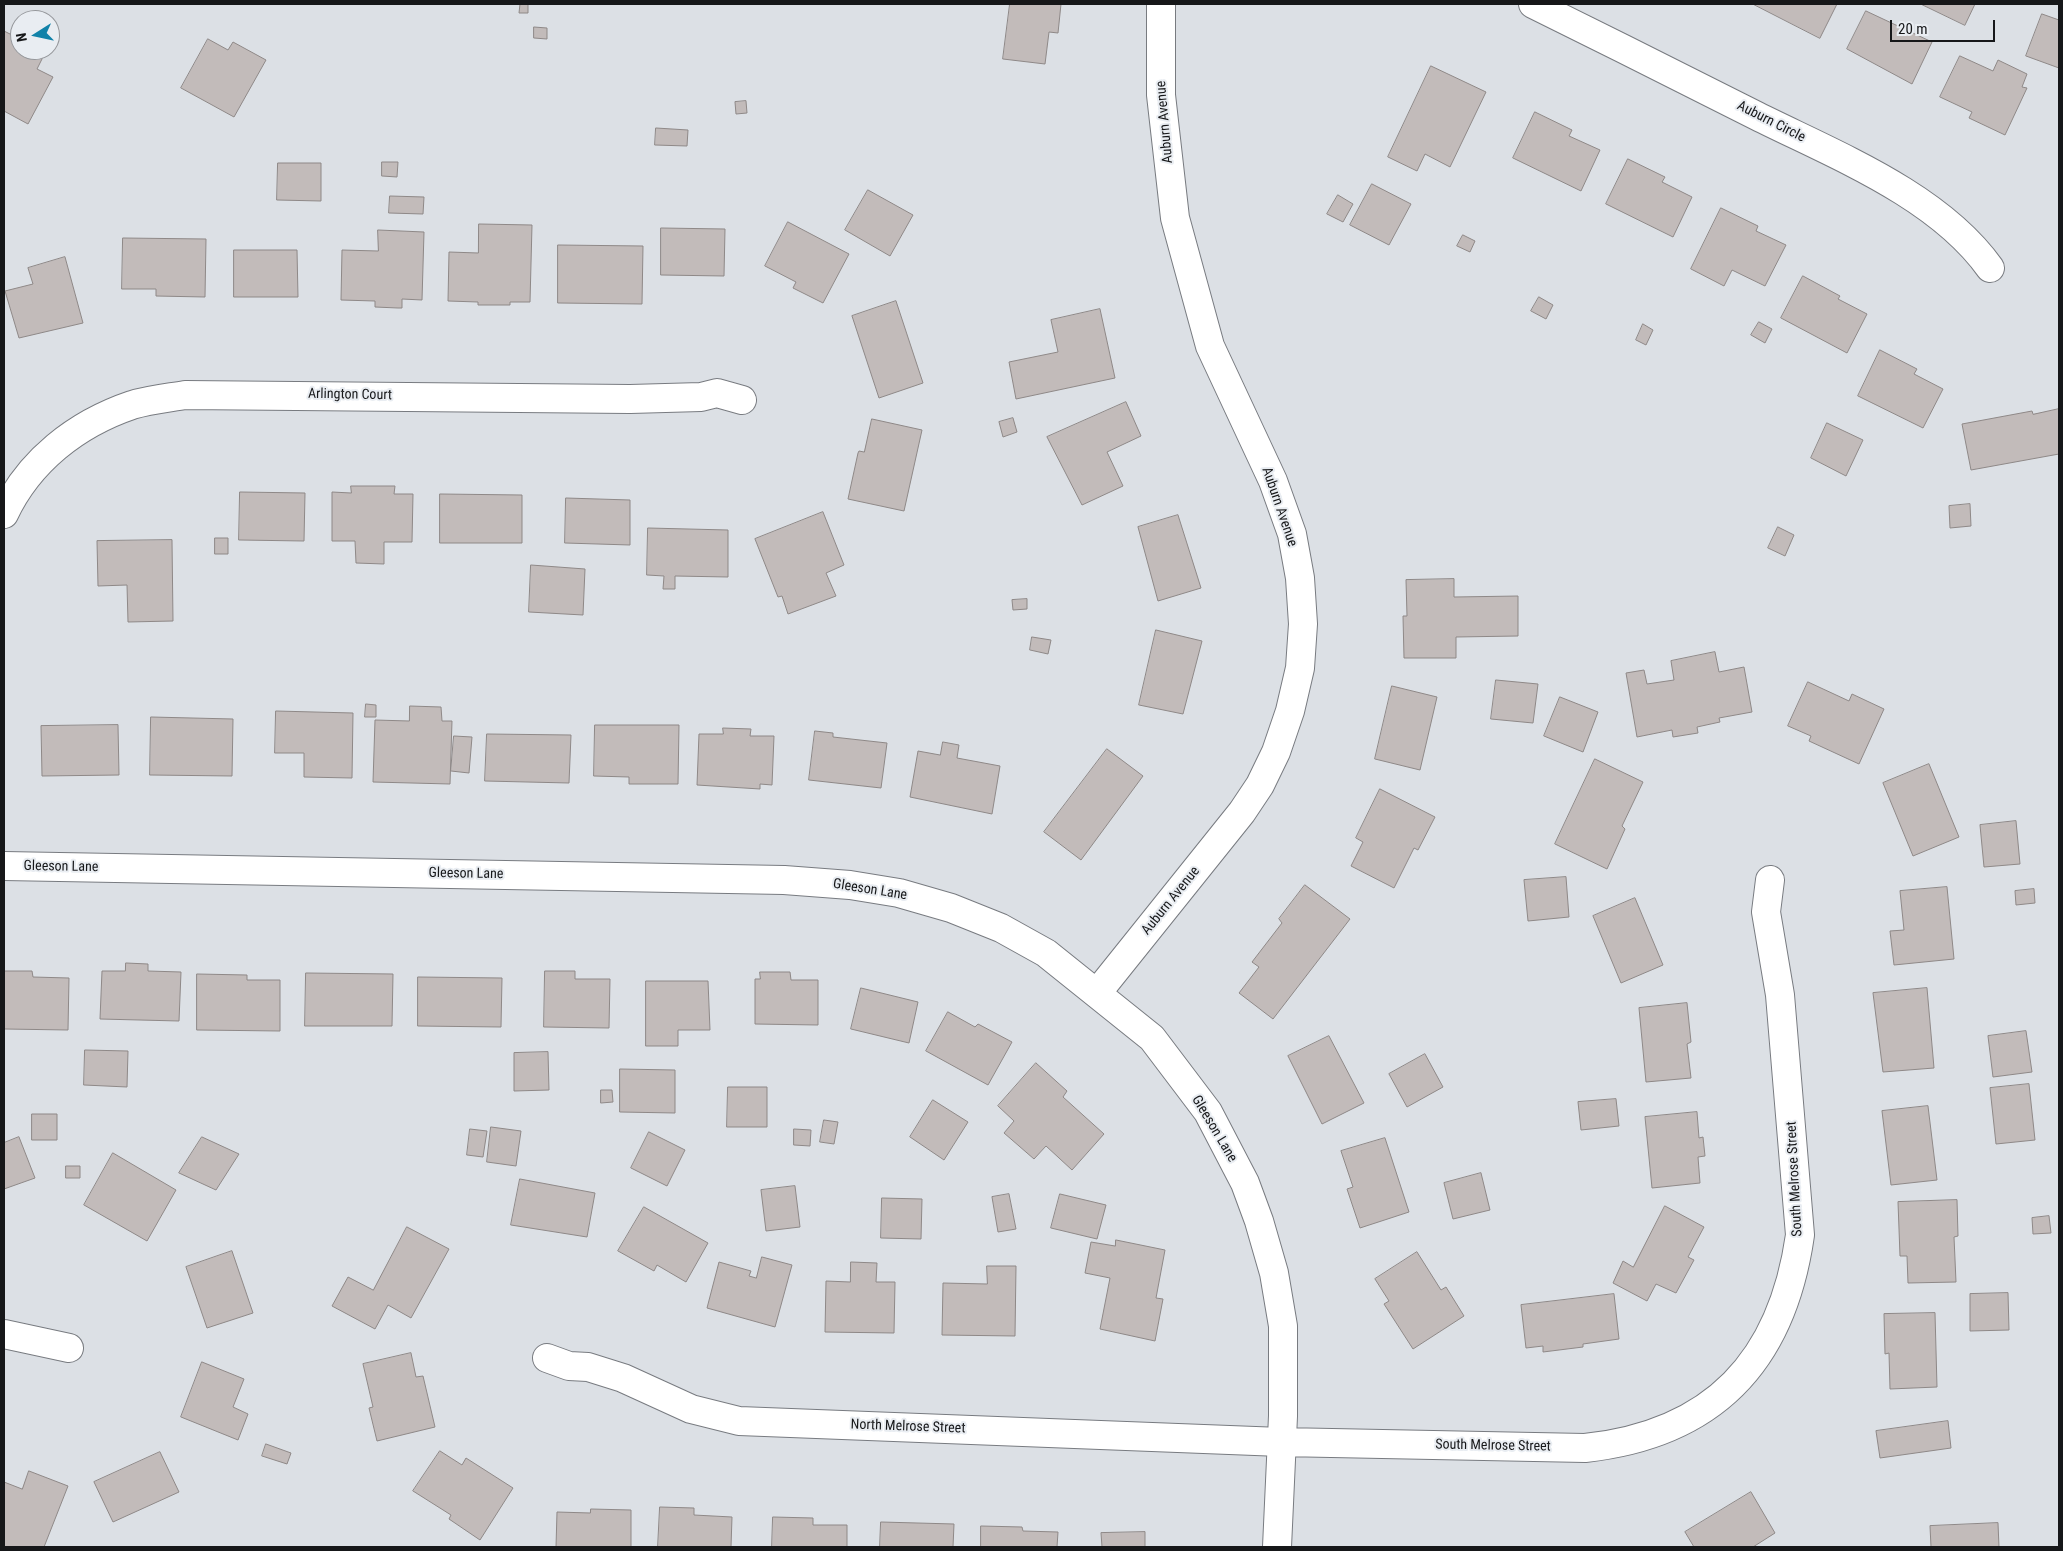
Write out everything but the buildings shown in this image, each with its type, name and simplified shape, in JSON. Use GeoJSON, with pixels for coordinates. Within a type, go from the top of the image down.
{"type":"FeatureCollection","features":[{"type":"Feature","properties":{"kind":"street","name":"Auburn Avenue"},"geometry":{"type":"LineString","coordinates":[[1097,993],[1242,812],[1260,784],[1276,752],[1290,711],[1300,668],[1302,624],[1300,578],[1292,534],[1272,481],[1210,346],[1175,218],[1161,95],[1161,4]]}},
{"type":"Feature","properties":{"kind":"street","name":"Auburn Circle"},"geometry":{"type":"LineString","coordinates":[[1533,4],[1871,173],[1932,211],[1980,254],[1990,268]]}},
{"type":"Feature","properties":{"kind":"street","name":"Arlington Court"},"geometry":{"type":"LineString","coordinates":[[4,514],[14,494],[46,455],[73,434],[102,417],[133,404],[184,395],[630,399],[702,397],[717,393],[742,400]]}},
{"type":"Feature","properties":{"kind":"street","name":"Gleeson Lane"},"geometry":{"type":"LineString","coordinates":[[4,866],[774,879],[850,885],[899,893],[951,908],[1000,928],[1046,953],[1152,1038],[1208,1112],[1245,1182],[1274,1272],[1283,1326],[1277,1547]]}},
{"type":"Feature","properties":{"kind":"street","name":"South Melrose Street"},"geometry":{"type":"LineString","coordinates":[[1281,1442],[1585,1448],[1610,1445],[1644,1437],[1674,1426],[1703,1410],[1728,1390],[1750,1366],[1769,1338],[1784,1305],[1795,1271],[1800,1235],[1780,995],[1766,912],[1770,880]]}},
{"type":"Feature","properties":{"kind":"street"},"geometry":{"type":"LineString","coordinates":[[4,1334],[70,1348]]}},
{"type":"Feature","properties":{"kind":"street","name":"North Melrose Street"},"geometry":{"type":"LineString","coordinates":[[547,1358],[569,1366],[588,1367],[623,1378],[691,1409],[739,1421],[1281,1442]]}}]}
